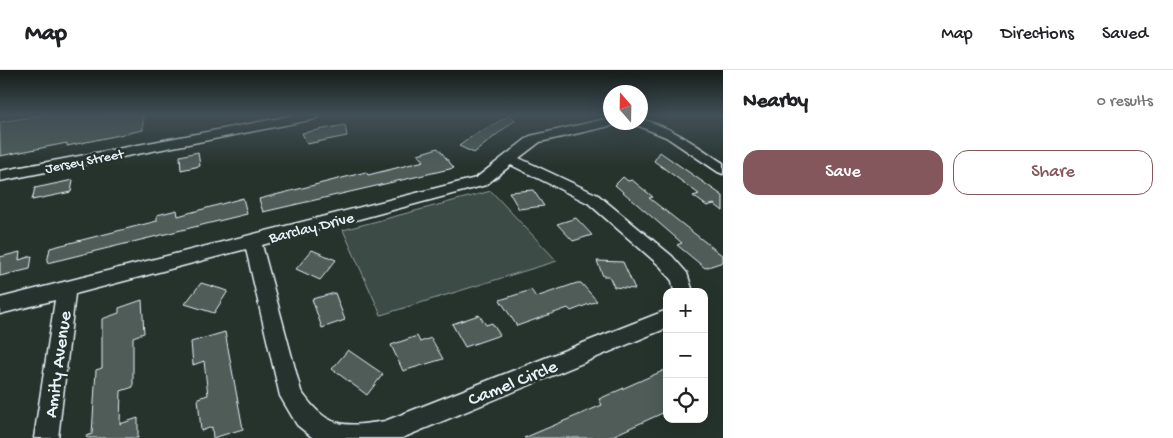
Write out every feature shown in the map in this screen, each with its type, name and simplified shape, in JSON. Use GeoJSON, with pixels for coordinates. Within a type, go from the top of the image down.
{"type":"FeatureCollection","features":[{"type":"Feature","properties":{"kind":"street","name":"Jersey Street"},"geometry":{"type":"LineString","coordinates":[[0,176],[224,132]]}},
{"type":"Feature","properties":{"kind":"street","name":"Barclay Drive"},"geometry":{"type":"LineString","coordinates":[[0,306],[481,182],[535,140],[568,132]]}},
{"type":"Feature","properties":{"kind":"street"},"geometry":{"type":"LineString","coordinates":[[665,132],[723,169]]}},
{"type":"Feature","properties":{"kind":"street"},"geometry":{"type":"LineString","coordinates":[[510,159],[593,199],[666,262],[680,278],[683,288]]}},
{"type":"Feature","properties":{"kind":"street","name":"Camel Circle"},"geometry":{"type":"LineString","coordinates":[[253,241],[291,396],[305,417],[326,433],[355,438],[384,433],[663,320]]}},
{"type":"Feature","properties":{"kind":"street","name":"Amity Avenue"},"geometry":{"type":"LineString","coordinates":[[46,438],[66,289]]}},
{"type":"Feature","properties":{"kind":"shaded area"},"geometry":{"type":"Polygon","coordinates":[[[491,191],[557,261],[381,315],[343,230],[491,191]]]}},
{"type":"Feature","properties":{"kind":"building"},"geometry":{"type":"Polygon","coordinates":[[[0,132],[133,132],[67,146],[67,143],[0,156],[0,132]]]}},
{"type":"Feature","properties":{"kind":"building"},"geometry":{"type":"Polygon","coordinates":[[[346,132],[347,136],[307,144],[302,133],[346,132]]]}},
{"type":"Feature","properties":{"kind":"building"},"geometry":{"type":"Polygon","coordinates":[[[479,132],[500,132],[474,153],[459,146],[479,132]]]}},
{"type":"Feature","properties":{"kind":"building"},"geometry":{"type":"Polygon","coordinates":[[[438,148],[454,168],[263,212],[259,199],[366,172],[368,175],[424,161],[418,154],[438,148]]]}},
{"type":"Feature","properties":{"kind":"building"},"geometry":{"type":"Polygon","coordinates":[[[198,152],[200,166],[181,170],[180,156],[198,152]]]}},
{"type":"Feature","properties":{"kind":"building"},"geometry":{"type":"Polygon","coordinates":[[[660,152],[723,196],[723,211],[714,204],[707,206],[693,196],[699,194],[654,161],[660,152]]]}},
{"type":"Feature","properties":{"kind":"building"},"geometry":{"type":"Polygon","coordinates":[[[623,177],[628,181],[632,180],[653,197],[649,198],[723,256],[723,262],[705,268],[677,245],[682,243],[615,185],[623,177]]]}},
{"type":"Feature","properties":{"kind":"building"},"geometry":{"type":"Polygon","coordinates":[[[73,180],[71,192],[32,200],[35,188],[73,180]]]}},
{"type":"Feature","properties":{"kind":"building"},"geometry":{"type":"Polygon","coordinates":[[[533,190],[544,206],[519,209],[509,192],[533,190]]]}},
{"type":"Feature","properties":{"kind":"building"},"geometry":{"type":"Polygon","coordinates":[[[243,198],[247,214],[47,263],[50,248],[157,221],[157,215],[177,210],[178,216],[243,198]]]}},
{"type":"Feature","properties":{"kind":"building"},"geometry":{"type":"Polygon","coordinates":[[[576,218],[592,235],[573,241],[557,224],[576,218]]]}},
{"type":"Feature","properties":{"kind":"building"},"geometry":{"type":"Polygon","coordinates":[[[312,250],[336,260],[320,280],[296,269],[312,250]]]}},
{"type":"Feature","properties":{"kind":"building"},"geometry":{"type":"Polygon","coordinates":[[[20,252],[19,260],[32,256],[30,269],[0,276],[0,257],[20,252]]]}},
{"type":"Feature","properties":{"kind":"building"},"geometry":{"type":"Polygon","coordinates":[[[597,261],[623,262],[635,289],[614,287],[609,276],[603,276],[597,261]]]}},
{"type":"Feature","properties":{"kind":"building"},"geometry":{"type":"Polygon","coordinates":[[[201,283],[228,291],[214,313],[185,304],[201,283]]]}},
{"type":"Feature","properties":{"kind":"building"},"geometry":{"type":"Polygon","coordinates":[[[581,283],[597,301],[571,311],[568,308],[517,326],[500,300],[531,290],[536,297],[581,283]]]}},
{"type":"Feature","properties":{"kind":"building"},"geometry":{"type":"Polygon","coordinates":[[[335,293],[345,320],[322,328],[312,299],[335,293]]]}},
{"type":"Feature","properties":{"kind":"building"},"geometry":{"type":"Polygon","coordinates":[[[142,300],[144,333],[133,337],[133,387],[121,391],[120,424],[138,418],[138,438],[87,438],[86,436],[92,434],[96,370],[102,368],[102,319],[119,313],[119,308],[142,300]]]}},
{"type":"Feature","properties":{"kind":"building"},"geometry":{"type":"Polygon","coordinates":[[[479,315],[486,325],[492,323],[500,335],[465,347],[452,324],[479,315]]]}},
{"type":"Feature","properties":{"kind":"building"},"geometry":{"type":"Polygon","coordinates":[[[225,332],[243,429],[213,438],[212,427],[201,431],[198,398],[208,395],[204,361],[193,365],[191,342],[225,332]]]}},
{"type":"Feature","properties":{"kind":"building"},"geometry":{"type":"Polygon","coordinates":[[[417,336],[420,342],[431,338],[443,359],[403,371],[391,345],[417,336]]]}},
{"type":"Feature","properties":{"kind":"building"},"geometry":{"type":"Polygon","coordinates":[[[348,350],[383,374],[367,395],[332,369],[348,350]]]}},
{"type":"Feature","properties":{"kind":"building"},"geometry":{"type":"Polygon","coordinates":[[[663,371],[663,413],[608,438],[524,438],[602,405],[599,399],[663,371]]]}}]}
